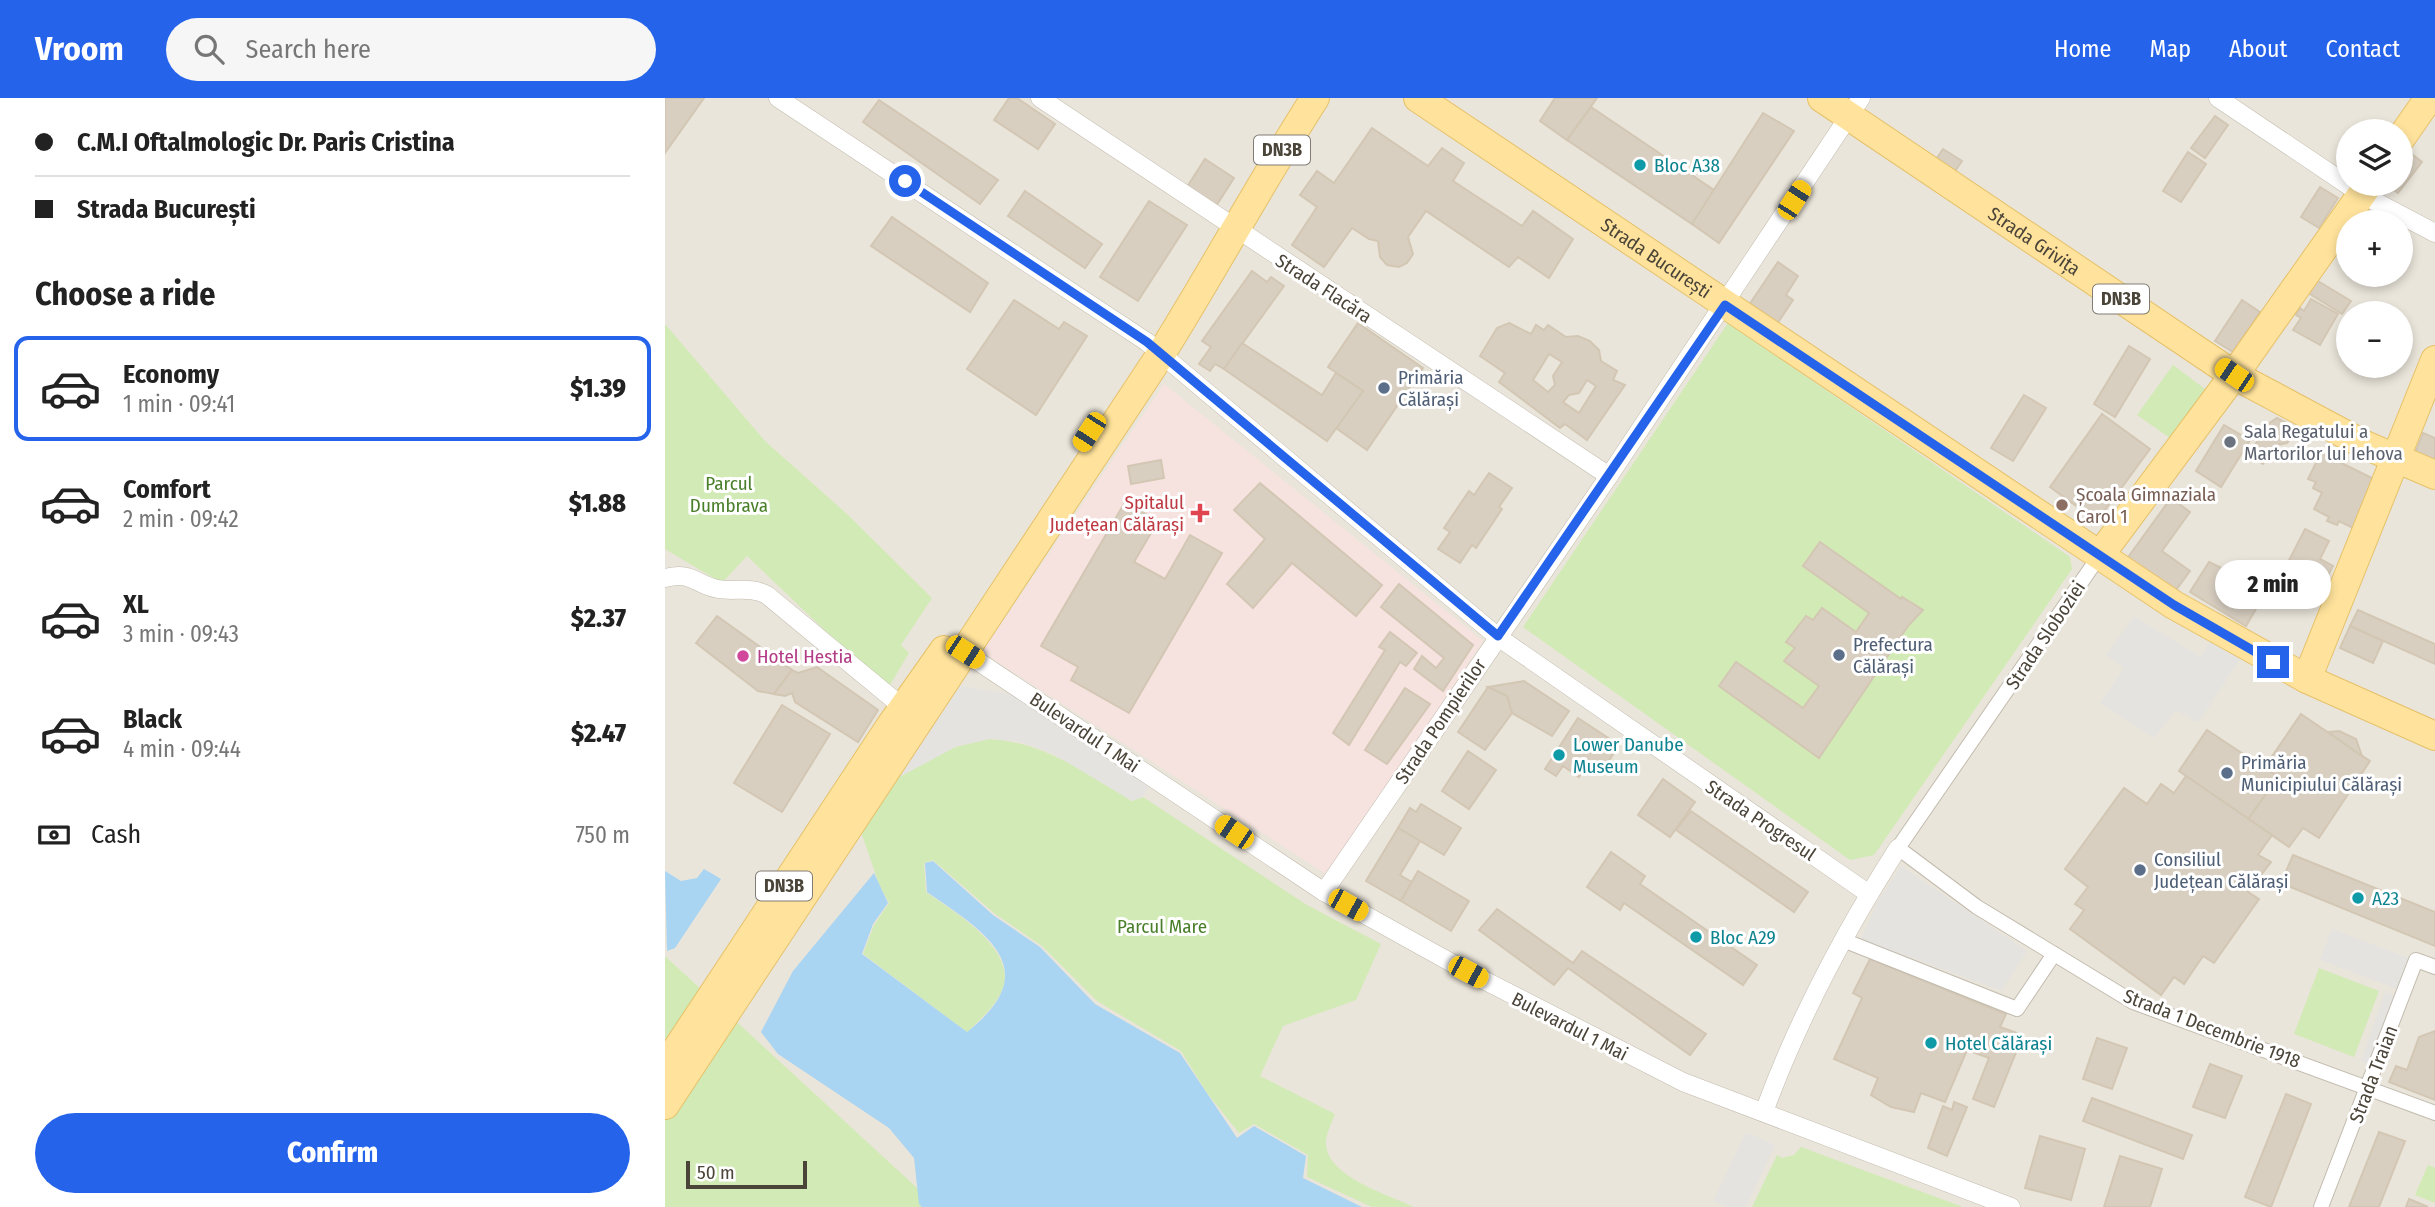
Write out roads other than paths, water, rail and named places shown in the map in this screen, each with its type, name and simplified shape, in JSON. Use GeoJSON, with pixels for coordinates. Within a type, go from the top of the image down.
{"type":"FeatureCollection","features":[{"type":"Feature","properties":{"kind":"main road","name":"DN3B"},"geometry":{"type":"LineString","coordinates":[[665,1066],[958,647],[1315,98]]}},
{"type":"Feature","properties":{"kind":"main road","name":"Strada București"},"geometry":{"type":"LineString","coordinates":[[1418,98],[2174,605],[2307,679],[2435,736]]}},
{"type":"Feature","properties":{"kind":"main road","name":"Strada Grivița"},"geometry":{"type":"LineString","coordinates":[[1822,98],[1855,107],[2234,375],[2395,458],[2435,475]]}},
{"type":"Feature","properties":{"kind":"main road"},"geometry":{"type":"LineString","coordinates":[[2413,121],[2429,98]]}},
{"type":"Feature","properties":{"kind":"main road","name":"Strada Sloboziei"},"geometry":{"type":"LineString","coordinates":[[2100,555],[2234,375],[2360,196]]}},
{"type":"Feature","properties":{"kind":"main road"},"geometry":{"type":"LineString","coordinates":[[2307,679],[2435,360]]}},
{"type":"Feature","properties":{"kind":"main road","name":"DN3B"},"geometry":{"type":"LineString","coordinates":[[665,1105],[911,715]]}},
{"type":"Feature","properties":{"kind":"street","name":"Strada Progresul"},"geometry":{"type":"LineString","coordinates":[[778,98],[1154,348],[1498,636],[1869,894]]}},
{"type":"Feature","properties":{"kind":"street","name":"Strada Flacăra"},"geometry":{"type":"LineString","coordinates":[[1040,98],[1609,476]]}},
{"type":"Feature","properties":{"kind":"street"},"geometry":{"type":"LineString","coordinates":[[2218,98],[2336,171]]}},
{"type":"Feature","properties":{"kind":"street","name":"Strada Pompierilor"},"geometry":{"type":"LineString","coordinates":[[1324,892],[1725,305],[1855,107]]}},
{"type":"Feature","properties":{"kind":"street"},"geometry":{"type":"LineString","coordinates":[[2376,196],[2435,233]]}},
{"type":"Feature","properties":{"kind":"street","name":"Strada Sloboziei"},"geometry":{"type":"LineString","coordinates":[[1764,1112],[1784,1058],[1869,894],[2100,555]]}},
{"type":"Feature","properties":{"kind":"street"},"geometry":{"type":"LineString","coordinates":[[665,578],[685,574],[717,589],[755,589],[767,595],[911,715]]}},
{"type":"Feature","properties":{"kind":"street","name":"Bulevardul 1 Mai"},"geometry":{"type":"LineString","coordinates":[[958,647],[1324,892],[1601,1043],[1682,1082],[2011,1207]]}},
{"type":"Feature","properties":{"kind":"street","name":"Strada 1 Decembrie 1918"},"geometry":{"type":"LineString","coordinates":[[1898,848],[1977,907],[2133,1002],[2369,1086],[2435,1113]]}},
{"type":"Feature","properties":{"kind":"street"},"geometry":{"type":"LineString","coordinates":[[1843,940],[2017,1009],[2054,954]]}},
{"type":"Feature","properties":{"kind":"street","name":"Strada Traian"},"geometry":{"type":"LineString","coordinates":[[2321,1207],[2416,960],[2435,967]]}},
{"type":"Feature","properties":{"kind":"water"},"geometry":{"type":"Polygon","coordinates":[[[933,861],[993,915],[1040,947],[1095,1004],[1180,1053],[1237,1138],[1254,1126],[1306,1156],[1303,1178],[1362,1207],[922,1207],[919,1204],[914,1158],[889,1128],[778,1054],[761,1032],[793,971],[874,873],[888,903],[873,924],[862,954],[967,1032],[991,1010],[1003,989],[1005,971],[999,953],[969,922],[927,892],[925,863],[933,861]]]}},
{"type":"Feature","properties":{"kind":"water"},"geometry":{"type":"Polygon","coordinates":[[[704,869],[721,879],[675,948],[667,951],[665,871],[681,881],[697,878],[704,869]]]}},
{"type":"Feature","properties":{"kind":"place","name":"Bloc A38"},"geometry":{"type":"Point","coordinates":[1640,165]}},
{"type":"Feature","properties":{"kind":"place","name":"Primăria Călărași"},"geometry":{"type":"Point","coordinates":[1384,388]}},
{"type":"Feature","properties":{"kind":"place","name":"Sala Regatului a Martorilor lui Iehova"},"geometry":{"type":"Point","coordinates":[2230,442]}},
{"type":"Feature","properties":{"kind":"place","name":"Școala Gimnaziala Carol 1"},"geometry":{"type":"Point","coordinates":[2062,505]}},
{"type":"Feature","properties":{"kind":"place","name":"Spitalul Județean Călărași"},"geometry":{"type":"Point","coordinates":[1200,513]}},
{"type":"Feature","properties":{"kind":"place","name":"Prefectura Călărași"},"geometry":{"type":"Point","coordinates":[1839,655]}},
{"type":"Feature","properties":{"kind":"place","name":"Hotel Hestia"},"geometry":{"type":"Point","coordinates":[743,656]}},
{"type":"Feature","properties":{"kind":"place","name":"Lower Danube Museum"},"geometry":{"type":"Point","coordinates":[1559,755]}},
{"type":"Feature","properties":{"kind":"place","name":"Primăria Municipiului Călărași"},"geometry":{"type":"Point","coordinates":[2227,773]}},
{"type":"Feature","properties":{"kind":"place","name":"Consiliul Județean Călărași"},"geometry":{"type":"Point","coordinates":[2140,870]}},
{"type":"Feature","properties":{"kind":"place","name":"A23"},"geometry":{"type":"Point","coordinates":[2358,898]}},
{"type":"Feature","properties":{"kind":"place","name":"Bloc A29"},"geometry":{"type":"Point","coordinates":[1696,937]}},
{"type":"Feature","properties":{"kind":"place","name":"Hotel Călărași"},"geometry":{"type":"Point","coordinates":[1931,1043]}},
{"type":"Feature","properties":{"kind":"park label","name":"Parcul Dumbrava"},"geometry":{"type":"Point","coordinates":[729,494]}},
{"type":"Feature","properties":{"kind":"park label","name":"Parcul Mare"},"geometry":{"type":"Point","coordinates":[1162,926]}}]}
